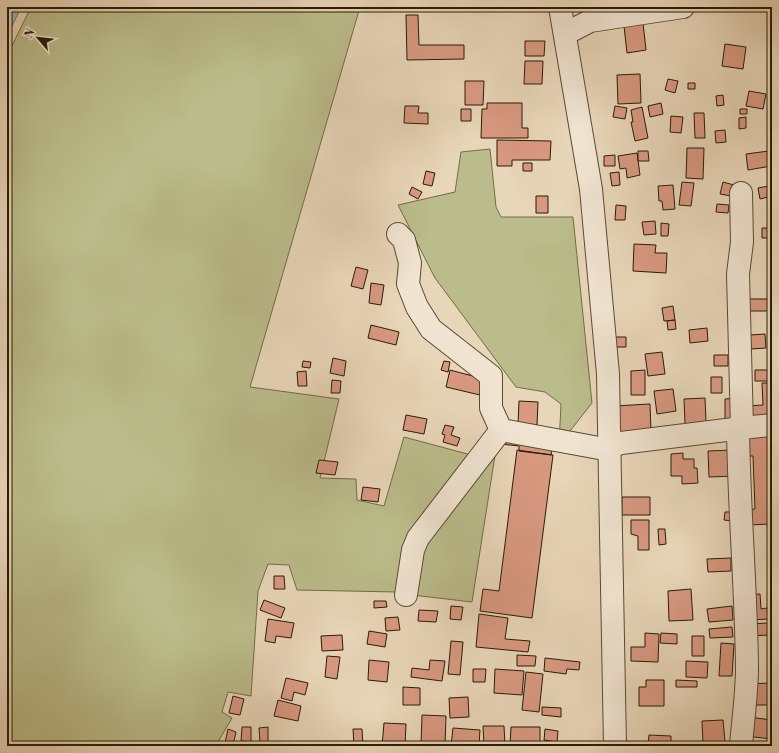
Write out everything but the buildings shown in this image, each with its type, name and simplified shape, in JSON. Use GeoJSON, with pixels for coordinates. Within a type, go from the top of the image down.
{"type":"FeatureCollection","features":[{"type":"Feature","properties":{"kind":"street"},"geometry":{"type":"LineString","coordinates":[[560,7],[591,189],[608,374],[614,746]]}},
{"type":"Feature","properties":{"kind":"street"},"geometry":{"type":"LineString","coordinates":[[565,34],[590,21],[683,7]]}},
{"type":"Feature","properties":{"kind":"street"},"geometry":{"type":"LineString","coordinates":[[741,193],[742,242],[738,274],[740,429],[738,488],[743,554],[747,668],[741,746]]}},
{"type":"Feature","properties":{"kind":"street"},"geometry":{"type":"LineString","coordinates":[[398,234],[404,240],[410,263],[408,284],[417,307],[431,329],[491,376],[491,408],[500,430]]}},
{"type":"Feature","properties":{"kind":"street"},"geometry":{"type":"LineString","coordinates":[[610,450],[615,445],[621,443],[772,425]]}},
{"type":"Feature","properties":{"kind":"street"},"geometry":{"type":"LineString","coordinates":[[500,430],[610,450]]}},
{"type":"Feature","properties":{"kind":"street"},"geometry":{"type":"LineString","coordinates":[[406,596],[414,550],[418,538],[500,430]]}},
{"type":"Feature","properties":{"kind":"green space"},"geometry":{"type":"Polygon","coordinates":[[[31,7],[360,7],[250,387],[339,399],[320,478],[356,479],[357,500],[384,506],[404,437],[475,456],[397,592],[297,590],[289,565],[268,564],[258,591],[251,696],[228,692],[222,712],[232,718],[218,742],[237,746],[7,746],[7,56],[31,7]]]}},
{"type":"Feature","properties":{"kind":"green space"},"geometry":{"type":"Polygon","coordinates":[[[490,149],[496,207],[501,217],[573,217],[592,403],[559,445],[561,404],[545,392],[516,387],[435,278],[398,205],[455,192],[461,152],[490,149]]]}},
{"type":"Feature","properties":{"kind":"green space"},"geometry":{"type":"Polygon","coordinates":[[[497,443],[472,602],[412,595],[423,540],[497,443]]]}},
{"type":"Feature","properties":{"kind":"water"},"geometry":{"type":"Polygon","coordinates":[[[7,7],[21,7],[7,37],[7,7]]]}}]}
